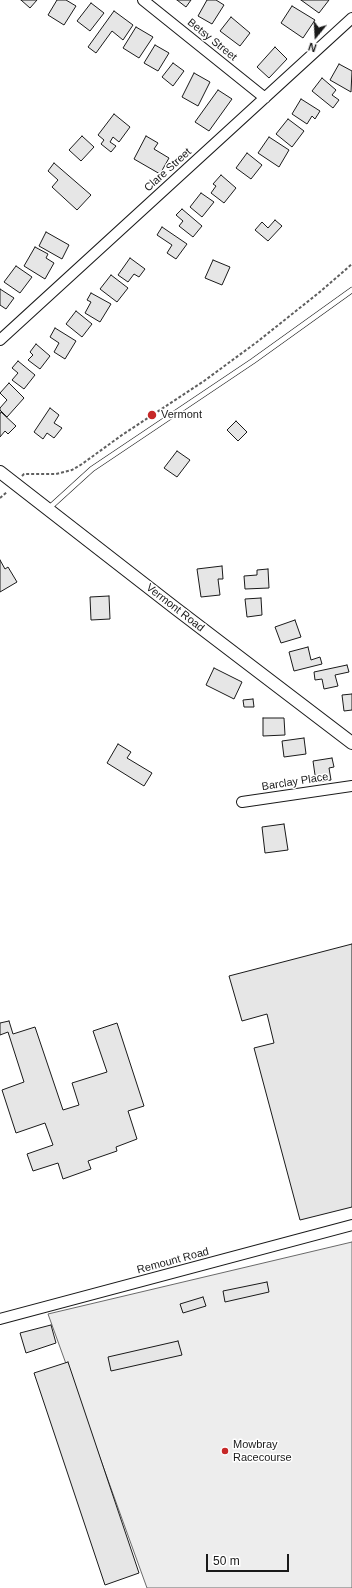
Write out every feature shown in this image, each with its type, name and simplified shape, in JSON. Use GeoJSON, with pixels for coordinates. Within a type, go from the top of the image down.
{"type":"FeatureCollection","features":[{"type":"Feature","properties":{"kind":"street","name":"Betsy Street"},"geometry":{"type":"LineString","coordinates":[[143,0],[265,98]]}},
{"type":"Feature","properties":{"kind":"street","name":"Clare Street"},"geometry":{"type":"LineString","coordinates":[[0,340],[352,18]]}},
{"type":"Feature","properties":{"kind":"street","name":"Vermont Road"},"geometry":{"type":"LineString","coordinates":[[0,472],[352,743]]}},
{"type":"Feature","properties":{"kind":"street","name":"Barclay Place"},"geometry":{"type":"LineString","coordinates":[[242,802],[352,786]]}},
{"type":"Feature","properties":{"kind":"street","name":"Remount Road"},"geometry":{"type":"LineString","coordinates":[[0,1319],[352,1225]]}},
{"type":"Feature","properties":{"kind":"lane"},"geometry":{"type":"LineString","coordinates":[[48,509],[92,469],[254,362],[352,290]]}},
{"type":"Feature","properties":{"kind":"path"},"geometry":{"type":"LineString","coordinates":[[20,479],[24,474],[56,474],[72,470],[82,464],[122,435],[204,381],[257,342],[322,291],[352,264]]}},
{"type":"Feature","properties":{"kind":"path"},"geometry":{"type":"LineString","coordinates":[[0,498],[9,490]]}},
{"type":"Feature","properties":{"kind":"shaded area","name":"Mowbray Racecourse"},"geometry":{"type":"Polygon","coordinates":[[[352,1242],[352,1588],[147,1588],[48,1314],[352,1242]]]}},
{"type":"Feature","properties":{"kind":"building"},"geometry":{"type":"Polygon","coordinates":[[[21,0],[37,0],[30,8],[21,0]]]}},
{"type":"Feature","properties":{"kind":"building"},"geometry":{"type":"Polygon","coordinates":[[[57,0],[66,0],[76,6],[64,25],[48,15],[57,0]]]}},
{"type":"Feature","properties":{"kind":"building"},"geometry":{"type":"Polygon","coordinates":[[[177,0],[191,0],[186,7],[177,0]]]}},
{"type":"Feature","properties":{"kind":"building"},"geometry":{"type":"Polygon","coordinates":[[[207,0],[216,0],[224,5],[212,24],[198,16],[207,0]]]}},
{"type":"Feature","properties":{"kind":"building"},"geometry":{"type":"Polygon","coordinates":[[[301,0],[329,0],[319,13],[301,0]]]}},
{"type":"Feature","properties":{"kind":"building"},"geometry":{"type":"Polygon","coordinates":[[[91,3],[104,13],[90,31],[77,21],[91,3]]]}},
{"type":"Feature","properties":{"kind":"building"},"geometry":{"type":"Polygon","coordinates":[[[292,6],[315,20],[303,38],[281,23],[292,6]]]}},
{"type":"Feature","properties":{"kind":"building"},"geometry":{"type":"Polygon","coordinates":[[[114,11],[133,25],[123,40],[112,31],[96,53],[88,47],[114,11]]]}},
{"type":"Feature","properties":{"kind":"building"},"geometry":{"type":"Polygon","coordinates":[[[231,17],[250,33],[240,46],[220,31],[231,17]]]}},
{"type":"Feature","properties":{"kind":"building"},"geometry":{"type":"Polygon","coordinates":[[[136,27],[153,37],[139,58],[123,48],[136,27]]]}},
{"type":"Feature","properties":{"kind":"building"},"geometry":{"type":"Polygon","coordinates":[[[155,45],[169,53],[158,71],[144,63],[155,45]]]}},
{"type":"Feature","properties":{"kind":"building"},"geometry":{"type":"Polygon","coordinates":[[[275,47],[287,59],[269,78],[257,67],[275,47]]]}},
{"type":"Feature","properties":{"kind":"building"},"geometry":{"type":"Polygon","coordinates":[[[173,63],[184,71],[173,86],[162,77],[173,63]]]}},
{"type":"Feature","properties":{"kind":"building"},"geometry":{"type":"Polygon","coordinates":[[[339,64],[352,71],[351,92],[330,80],[339,64]]]}},
{"type":"Feature","properties":{"kind":"building"},"geometry":{"type":"Polygon","coordinates":[[[194,73],[210,82],[198,106],[182,97],[194,73]]]}},
{"type":"Feature","properties":{"kind":"building"},"geometry":{"type":"Polygon","coordinates":[[[322,78],[336,90],[332,95],[339,100],[333,108],[312,91],[322,78]]]}},
{"type":"Feature","properties":{"kind":"building"},"geometry":{"type":"Polygon","coordinates":[[[218,90],[232,99],[209,131],[195,122],[218,90]]]}},
{"type":"Feature","properties":{"kind":"building"},"geometry":{"type":"Polygon","coordinates":[[[301,99],[320,111],[315,119],[312,116],[307,124],[292,114],[301,99]]]}},
{"type":"Feature","properties":{"kind":"building"},"geometry":{"type":"Polygon","coordinates":[[[114,114],[130,127],[119,142],[113,137],[110,142],[116,146],[111,152],[101,144],[104,140],[98,135],[114,114]]]}},
{"type":"Feature","properties":{"kind":"building"},"geometry":{"type":"Polygon","coordinates":[[[288,119],[304,131],[292,147],[276,134],[288,119]]]}},
{"type":"Feature","properties":{"kind":"building"},"geometry":{"type":"Polygon","coordinates":[[[82,136],[94,147],[81,161],[69,150],[82,136]]]}},
{"type":"Feature","properties":{"kind":"building"},"geometry":{"type":"Polygon","coordinates":[[[146,136],[158,143],[154,149],[169,158],[160,174],[134,159],[146,136]]]}},
{"type":"Feature","properties":{"kind":"building"},"geometry":{"type":"Polygon","coordinates":[[[269,137],[289,150],[279,167],[258,153],[269,137]]]}},
{"type":"Feature","properties":{"kind":"building"},"geometry":{"type":"Polygon","coordinates":[[[247,153],[262,165],[251,179],[236,168],[247,153]]]}},
{"type":"Feature","properties":{"kind":"building"},"geometry":{"type":"Polygon","coordinates":[[[54,163],[91,195],[77,210],[52,187],[58,180],[48,171],[54,163]]]}},
{"type":"Feature","properties":{"kind":"building"},"geometry":{"type":"Polygon","coordinates":[[[221,175],[236,188],[224,203],[211,193],[216,186],[213,184],[221,175]]]}},
{"type":"Feature","properties":{"kind":"building"},"geometry":{"type":"Polygon","coordinates":[[[201,193],[214,202],[202,217],[190,207],[201,193]]]}},
{"type":"Feature","properties":{"kind":"building"},"geometry":{"type":"Polygon","coordinates":[[[182,209],[202,226],[193,237],[179,226],[183,221],[176,215],[182,209]]]}},
{"type":"Feature","properties":{"kind":"building"},"geometry":{"type":"Polygon","coordinates":[[[275,220],[282,226],[268,241],[255,230],[262,222],[268,228],[275,220]]]}},
{"type":"Feature","properties":{"kind":"building"},"geometry":{"type":"Polygon","coordinates":[[[162,227],[187,244],[176,259],[167,253],[172,245],[157,235],[162,227]]]}},
{"type":"Feature","properties":{"kind":"building"},"geometry":{"type":"Polygon","coordinates":[[[46,232],[69,245],[62,259],[39,246],[46,232]]]}},
{"type":"Feature","properties":{"kind":"building"},"geometry":{"type":"Polygon","coordinates":[[[35,247],[48,254],[46,258],[54,263],[45,279],[24,266],[35,247]]]}},
{"type":"Feature","properties":{"kind":"building"},"geometry":{"type":"Polygon","coordinates":[[[130,258],[145,269],[139,277],[134,274],[128,282],[118,275],[130,258]]]}},
{"type":"Feature","properties":{"kind":"building"},"geometry":{"type":"Polygon","coordinates":[[[213,260],[230,267],[222,285],[205,278],[213,260]]]}},
{"type":"Feature","properties":{"kind":"building"},"geometry":{"type":"Polygon","coordinates":[[[16,266],[32,277],[20,293],[4,282],[16,266]]]}},
{"type":"Feature","properties":{"kind":"building"},"geometry":{"type":"Polygon","coordinates":[[[111,275],[128,288],[117,302],[100,289],[111,275]]]}},
{"type":"Feature","properties":{"kind":"building"},"geometry":{"type":"Polygon","coordinates":[[[0,289],[14,298],[6,309],[0,305],[0,289]]]}},
{"type":"Feature","properties":{"kind":"building"},"geometry":{"type":"Polygon","coordinates":[[[91,293],[111,304],[100,322],[85,313],[91,302],[87,300],[91,293]]]}},
{"type":"Feature","properties":{"kind":"building"},"geometry":{"type":"Polygon","coordinates":[[[76,311],[92,324],[82,337],[66,324],[76,311]]]}},
{"type":"Feature","properties":{"kind":"building"},"geometry":{"type":"Polygon","coordinates":[[[55,328],[76,341],[65,359],[54,352],[59,343],[50,337],[55,328]]]}},
{"type":"Feature","properties":{"kind":"building"},"geometry":{"type":"Polygon","coordinates":[[[36,344],[50,356],[40,369],[28,360],[33,355],[30,352],[36,344]]]}},
{"type":"Feature","properties":{"kind":"building"},"geometry":{"type":"Polygon","coordinates":[[[18,361],[35,375],[24,389],[12,380],[18,373],[12,368],[18,361]]]}},
{"type":"Feature","properties":{"kind":"building"},"geometry":{"type":"Polygon","coordinates":[[[9,383],[24,398],[7,417],[0,410],[0,408],[7,400],[0,393],[9,383]]]}},
{"type":"Feature","properties":{"kind":"building"},"geometry":{"type":"Polygon","coordinates":[[[50,408],[59,415],[54,423],[62,428],[54,438],[47,433],[43,439],[34,432],[50,408]]]}},
{"type":"Feature","properties":{"kind":"building"},"geometry":{"type":"Polygon","coordinates":[[[1,412],[16,426],[8,434],[5,431],[0,437],[0,414],[1,412]]]}},
{"type":"Feature","properties":{"kind":"building"},"geometry":{"type":"Polygon","coordinates":[[[236,421],[247,432],[238,441],[227,430],[236,421]]]}},
{"type":"Feature","properties":{"kind":"building"},"geometry":{"type":"Polygon","coordinates":[[[177,451],[190,460],[177,477],[164,468],[177,451]]]}},
{"type":"Feature","properties":{"kind":"building"},"geometry":{"type":"Polygon","coordinates":[[[0,560],[5,569],[8,567],[17,582],[0,592],[0,560]]]}},
{"type":"Feature","properties":{"kind":"building"},"geometry":{"type":"Polygon","coordinates":[[[222,566],[223,579],[218,579],[220,595],[201,597],[197,569],[222,566]]]}},
{"type":"Feature","properties":{"kind":"building"},"geometry":{"type":"Polygon","coordinates":[[[268,569],[269,588],[245,589],[244,576],[257,575],[257,570],[268,569]]]}},
{"type":"Feature","properties":{"kind":"building"},"geometry":{"type":"Polygon","coordinates":[[[109,596],[110,619],[91,620],[90,597],[109,596]]]}},
{"type":"Feature","properties":{"kind":"building"},"geometry":{"type":"Polygon","coordinates":[[[261,598],[262,615],[247,617],[245,599],[261,598]]]}},
{"type":"Feature","properties":{"kind":"building"},"geometry":{"type":"Polygon","coordinates":[[[295,620],[301,637],[281,643],[275,627],[295,620]]]}},
{"type":"Feature","properties":{"kind":"building"},"geometry":{"type":"Polygon","coordinates":[[[308,647],[311,660],[320,657],[322,664],[294,671],[289,652],[308,647]]]}},
{"type":"Feature","properties":{"kind":"building"},"geometry":{"type":"Polygon","coordinates":[[[347,665],[349,672],[335,675],[338,686],[324,689],[322,679],[315,680],[314,672],[347,665]]]}},
{"type":"Feature","properties":{"kind":"building"},"geometry":{"type":"Polygon","coordinates":[[[214,668],[242,682],[234,699],[206,685],[214,668]]]}},
{"type":"Feature","properties":{"kind":"building"},"geometry":{"type":"Polygon","coordinates":[[[352,694],[352,710],[344,711],[342,695],[352,694]]]}},
{"type":"Feature","properties":{"kind":"building"},"geometry":{"type":"Polygon","coordinates":[[[253,699],[254,707],[244,707],[243,700],[253,699]]]}},
{"type":"Feature","properties":{"kind":"building"},"geometry":{"type":"Polygon","coordinates":[[[263,718],[284,718],[285,735],[263,736],[263,718]]]}},
{"type":"Feature","properties":{"kind":"building"},"geometry":{"type":"Polygon","coordinates":[[[304,738],[306,754],[284,757],[282,741],[304,738]]]}},
{"type":"Feature","properties":{"kind":"building"},"geometry":{"type":"Polygon","coordinates":[[[118,744],[131,752],[127,758],[152,773],[144,786],[107,763],[118,744]]]}},
{"type":"Feature","properties":{"kind":"building"},"geometry":{"type":"Polygon","coordinates":[[[332,758],[334,767],[329,768],[331,780],[316,782],[313,761],[332,758]]]}},
{"type":"Feature","properties":{"kind":"building"},"geometry":{"type":"Polygon","coordinates":[[[284,824],[288,850],[265,853],[262,827],[284,824]]]}},
{"type":"Feature","properties":{"kind":"building"},"geometry":{"type":"Polygon","coordinates":[[[352,944],[352,1207],[300,1220],[254,1048],[274,1043],[267,1014],[242,1021],[229,976],[352,944]]]}},
{"type":"Feature","properties":{"kind":"building"},"geometry":{"type":"Polygon","coordinates":[[[9,1021],[13,1034],[35,1027],[63,1110],[79,1105],[72,1083],[107,1072],[93,1031],[117,1023],[144,1106],[128,1111],[137,1139],[116,1147],[117,1151],[88,1161],[91,1169],[63,1179],[58,1163],[33,1171],[27,1154],[53,1145],[45,1123],[16,1133],[2,1090],[24,1082],[8,1032],[0,1035],[0,1023],[9,1021]]]}},
{"type":"Feature","properties":{"kind":"building"},"geometry":{"type":"Polygon","coordinates":[[[267,1282],[269,1292],[225,1302],[223,1291],[267,1282]]]}},
{"type":"Feature","properties":{"kind":"building"},"geometry":{"type":"Polygon","coordinates":[[[203,1297],[206,1306],[183,1313],[180,1304],[203,1297]]]}},
{"type":"Feature","properties":{"kind":"building"},"geometry":{"type":"Polygon","coordinates":[[[51,1325],[56,1343],[26,1353],[20,1333],[51,1325]]]}},
{"type":"Feature","properties":{"kind":"building"},"geometry":{"type":"Polygon","coordinates":[[[178,1341],[182,1355],[111,1371],[108,1357],[178,1341]]]}},
{"type":"Feature","properties":{"kind":"building"},"geometry":{"type":"Polygon","coordinates":[[[68,1362],[139,1573],[105,1585],[34,1373],[68,1362]]]}},
{"type":"Feature","properties":{"kind":"place","name":"Vermont"},"geometry":{"type":"Point","coordinates":[152,415]}},
{"type":"Feature","properties":{"kind":"place","name":"Mowbray Racecourse"},"geometry":{"type":"Point","coordinates":[225,1451]}}]}
